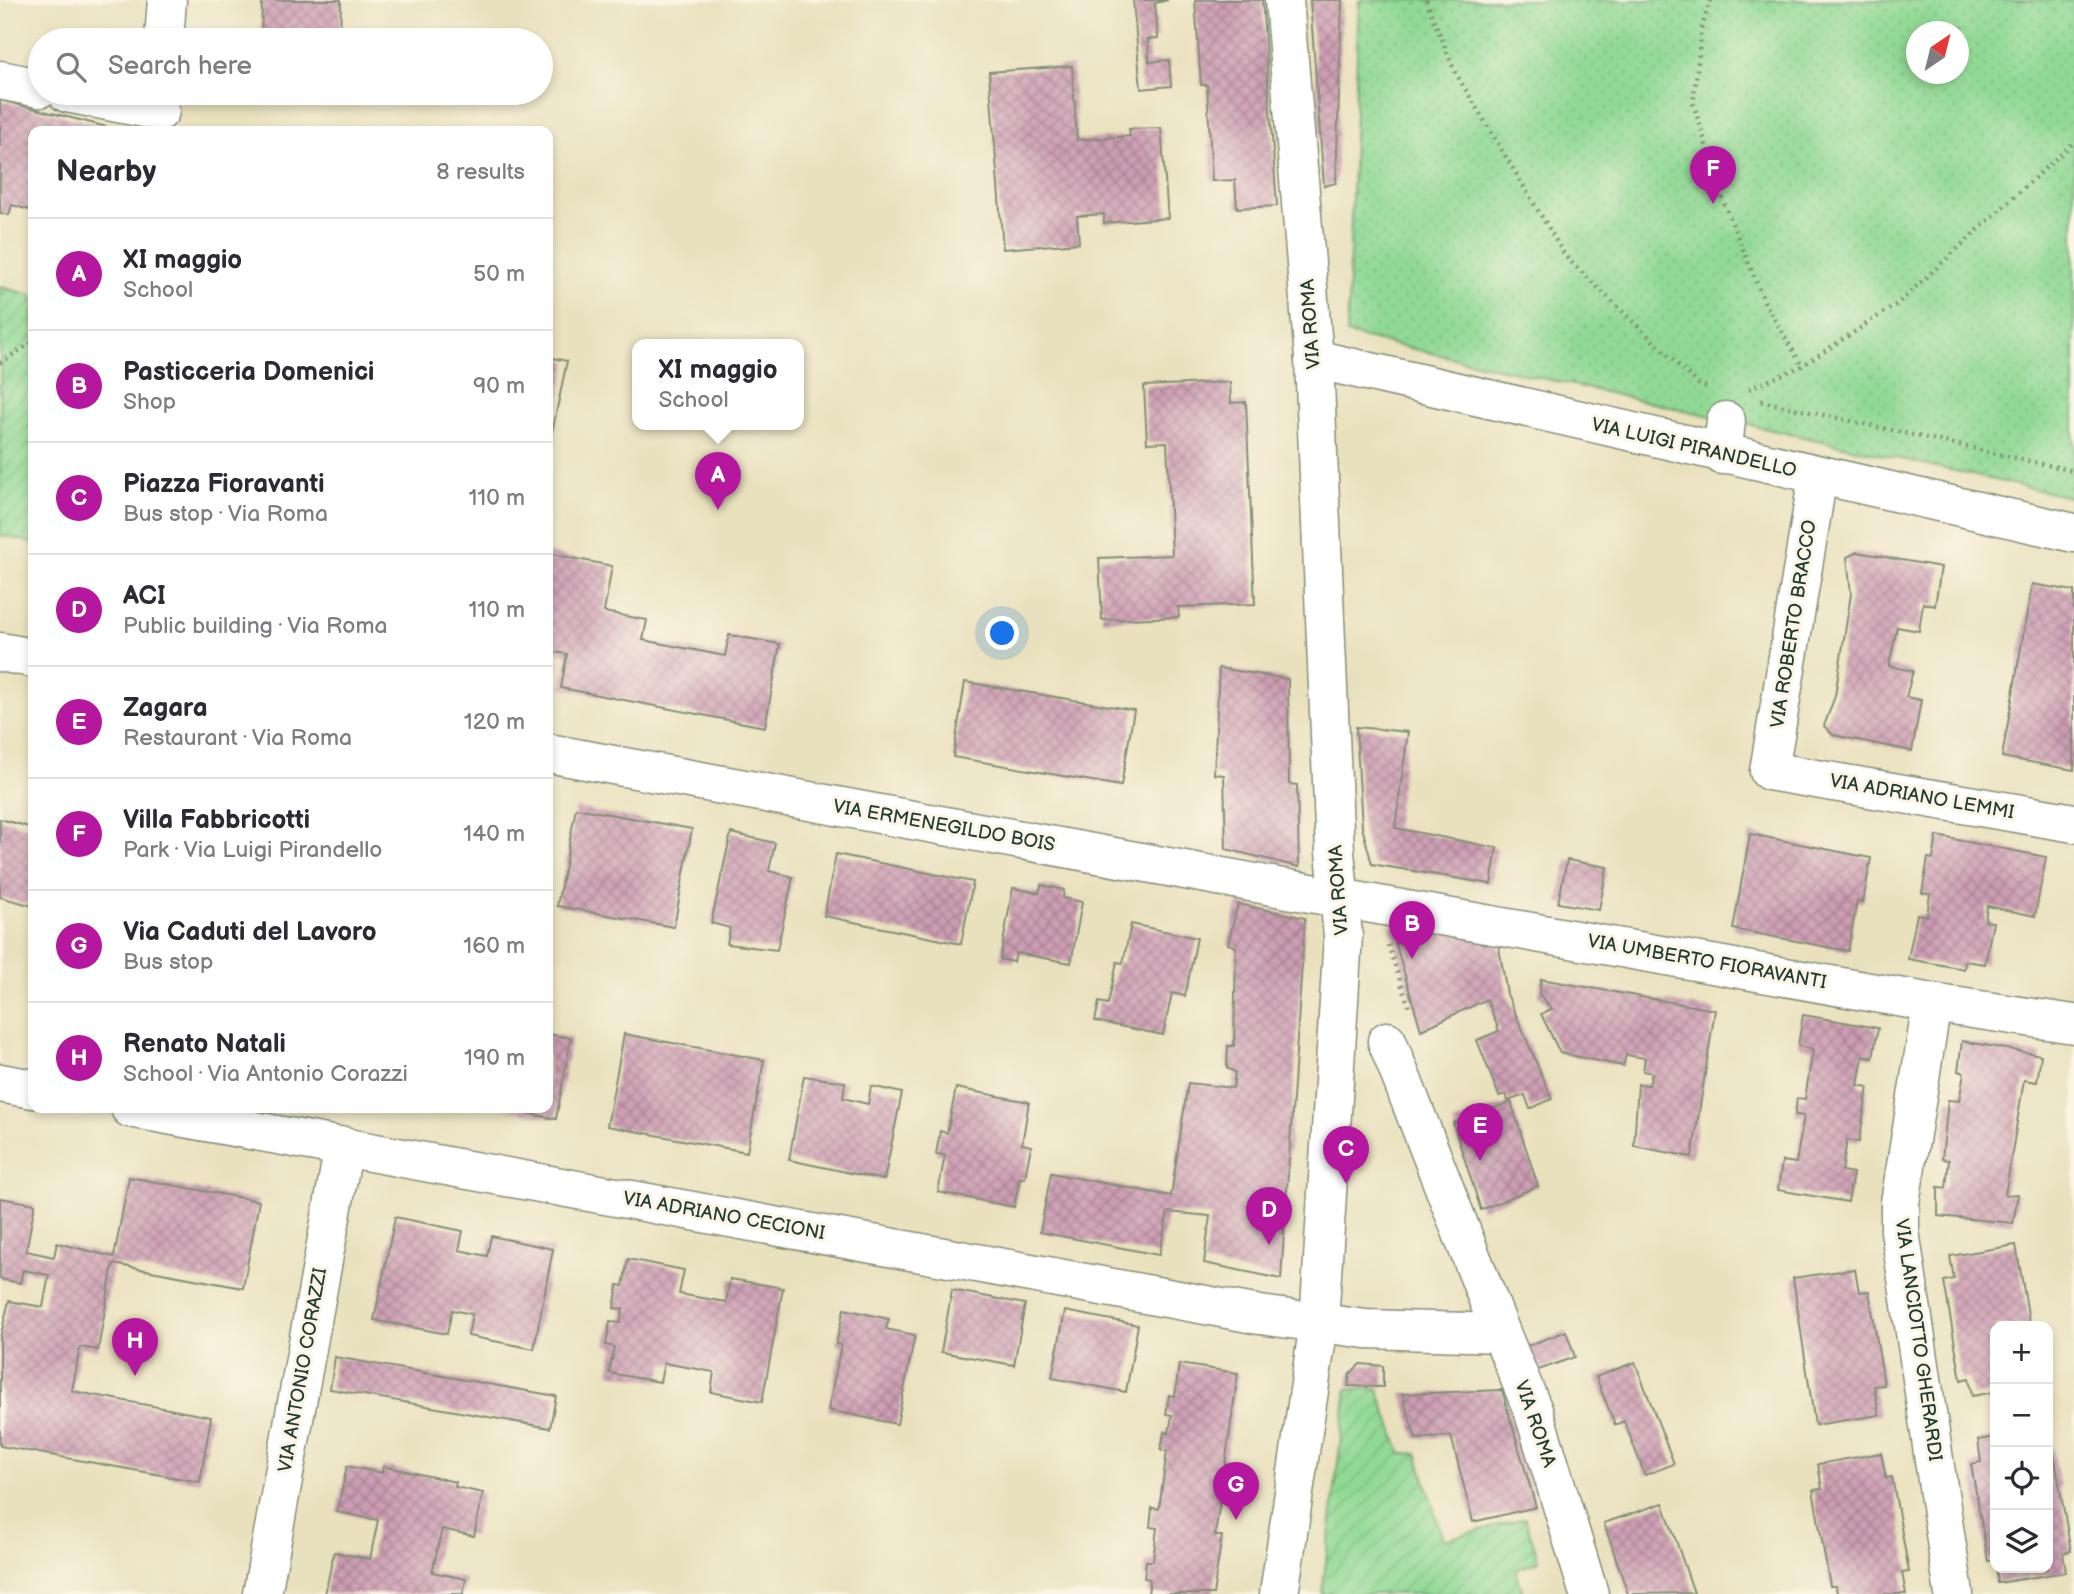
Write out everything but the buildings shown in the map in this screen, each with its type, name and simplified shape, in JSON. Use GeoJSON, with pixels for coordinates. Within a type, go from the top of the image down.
{"type":"FeatureCollection","features":[{"type":"Feature","properties":{"kind":"street"},"geometry":{"type":"LineString","coordinates":[[165,28],[167,0]]}},
{"type":"Feature","properties":{"kind":"street","name":"VIA ROMA"},"geometry":{"type":"LineString","coordinates":[[1279,1594],[1319,1323],[1343,936],[1314,359],[1284,0]]}},
{"type":"Feature","properties":{"kind":"street"},"geometry":{"type":"LineString","coordinates":[[0,80],[28,86]]}},
{"type":"Feature","properties":{"kind":"street"},"geometry":{"type":"LineString","coordinates":[[125,105],[159,112]]}},
{"type":"Feature","properties":{"kind":"street","name":"VIA LUIGI PIRANDELLO"},"geometry":{"type":"LineString","coordinates":[[1314,359],[1728,424],[1818,477],[2074,533]]}},
{"type":"Feature","properties":{"kind":"street","name":"VIA ROBERTO BRACCO"},"geometry":{"type":"LineString","coordinates":[[1769,771],[1818,477]]}},
{"type":"Feature","properties":{"kind":"street"},"geometry":{"type":"LineString","coordinates":[[0,652],[28,657]]}},
{"type":"Feature","properties":{"kind":"street","name":"VIA ERMENEGILDO BOIS"},"geometry":{"type":"LineString","coordinates":[[553,753],[1340,898]]}},
{"type":"Feature","properties":{"kind":"street","name":"VIA ADRIANO LEMMI"},"geometry":{"type":"LineString","coordinates":[[1769,771],[2074,823]]}},
{"type":"Feature","properties":{"kind":"street","name":"VIA UMBERTO FIORAVANTI"},"geometry":{"type":"LineString","coordinates":[[1340,898],[1932,1003],[2074,1024]]}},
{"type":"Feature","properties":{"kind":"street","name":"VIA LANCIOTTO GHERARDI"},"geometry":{"type":"LineString","coordinates":[[1932,1003],[1900,1203],[1900,1231],[1954,1594]]}},
{"type":"Feature","properties":{"kind":"street","name":"VIA ROMA"},"geometry":{"type":"LineString","coordinates":[[1387,1041],[1534,1413],[1589,1594]]}},
{"type":"Feature","properties":{"kind":"street"},"geometry":{"type":"LineString","coordinates":[[0,1083],[28,1088]]}},
{"type":"Feature","properties":{"kind":"street","name":"VIA ADRIANO CECIONI"},"geometry":{"type":"LineString","coordinates":[[158,1113],[1319,1323]]}},
{"type":"Feature","properties":{"kind":"street","name":"VIA ANTONIO CORAZZI"},"geometry":{"type":"LineString","coordinates":[[262,1594],[344,1146]]}},
{"type":"Feature","properties":{"kind":"street"},"geometry":{"type":"LineString","coordinates":[[1319,1323],[1366,1329],[1501,1333]]}},
{"type":"Feature","properties":{"kind":"path"},"geometry":{"type":"LineString","coordinates":[[1426,0],[1455,72],[1566,257],[1698,384],[1728,424],[2074,471]]}},
{"type":"Feature","properties":{"kind":"path"},"geometry":{"type":"LineString","coordinates":[[1710,0],[1702,29],[1693,103],[1724,203],[1764,301],[1802,366]]}},
{"type":"Feature","properties":{"kind":"path"},"geometry":{"type":"LineString","coordinates":[[1728,424],[1802,366],[1897,304],[2074,142]]}},
{"type":"Feature","properties":{"kind":"path"},"geometry":{"type":"LineString","coordinates":[[0,363],[28,345]]}},
{"type":"Feature","properties":{"kind":"path"},"geometry":{"type":"LineString","coordinates":[[1384,932],[1417,1030],[1387,1041]]}},
{"type":"Feature","properties":{"kind":"green space"},"geometry":{"type":"Polygon","coordinates":[[[1359,0],[2074,0],[2074,498],[1347,334],[1359,0]]]}},
{"type":"Feature","properties":{"kind":"green space"},"geometry":{"type":"Polygon","coordinates":[[[0,287],[28,294],[28,542],[0,535],[0,287]]]}},
{"type":"Feature","properties":{"kind":"green space"},"geometry":{"type":"Polygon","coordinates":[[[1347,1389],[1378,1389],[1401,1454],[1417,1453],[1443,1540],[1525,1518],[1539,1561],[1516,1570],[1523,1594],[1322,1594],[1347,1389]]]}},
{"type":"Feature","properties":{"kind":"place","name":"Villa Fabbricotti"},"geometry":{"type":"Point","coordinates":[1713,204]}},
{"type":"Feature","properties":{"kind":"place","name":"XI maggio"},"geometry":{"type":"Point","coordinates":[718,510]}},
{"type":"Feature","properties":{"kind":"place","name":"Pasticceria Domenici"},"geometry":{"type":"Point","coordinates":[1412,959]}},
{"type":"Feature","properties":{"kind":"place","name":"Zagara"},"geometry":{"type":"Point","coordinates":[1480,1161]}},
{"type":"Feature","properties":{"kind":"place","name":"Piazza Fioravanti"},"geometry":{"type":"Point","coordinates":[1346,1184]}},
{"type":"Feature","properties":{"kind":"place","name":"ACI"},"geometry":{"type":"Point","coordinates":[1269,1245]}},
{"type":"Feature","properties":{"kind":"place","name":"Renato Natali"},"geometry":{"type":"Point","coordinates":[135,1376]}},
{"type":"Feature","properties":{"kind":"place","name":"Via Caduti del Lavoro"},"geometry":{"type":"Point","coordinates":[1236,1520]}}]}
